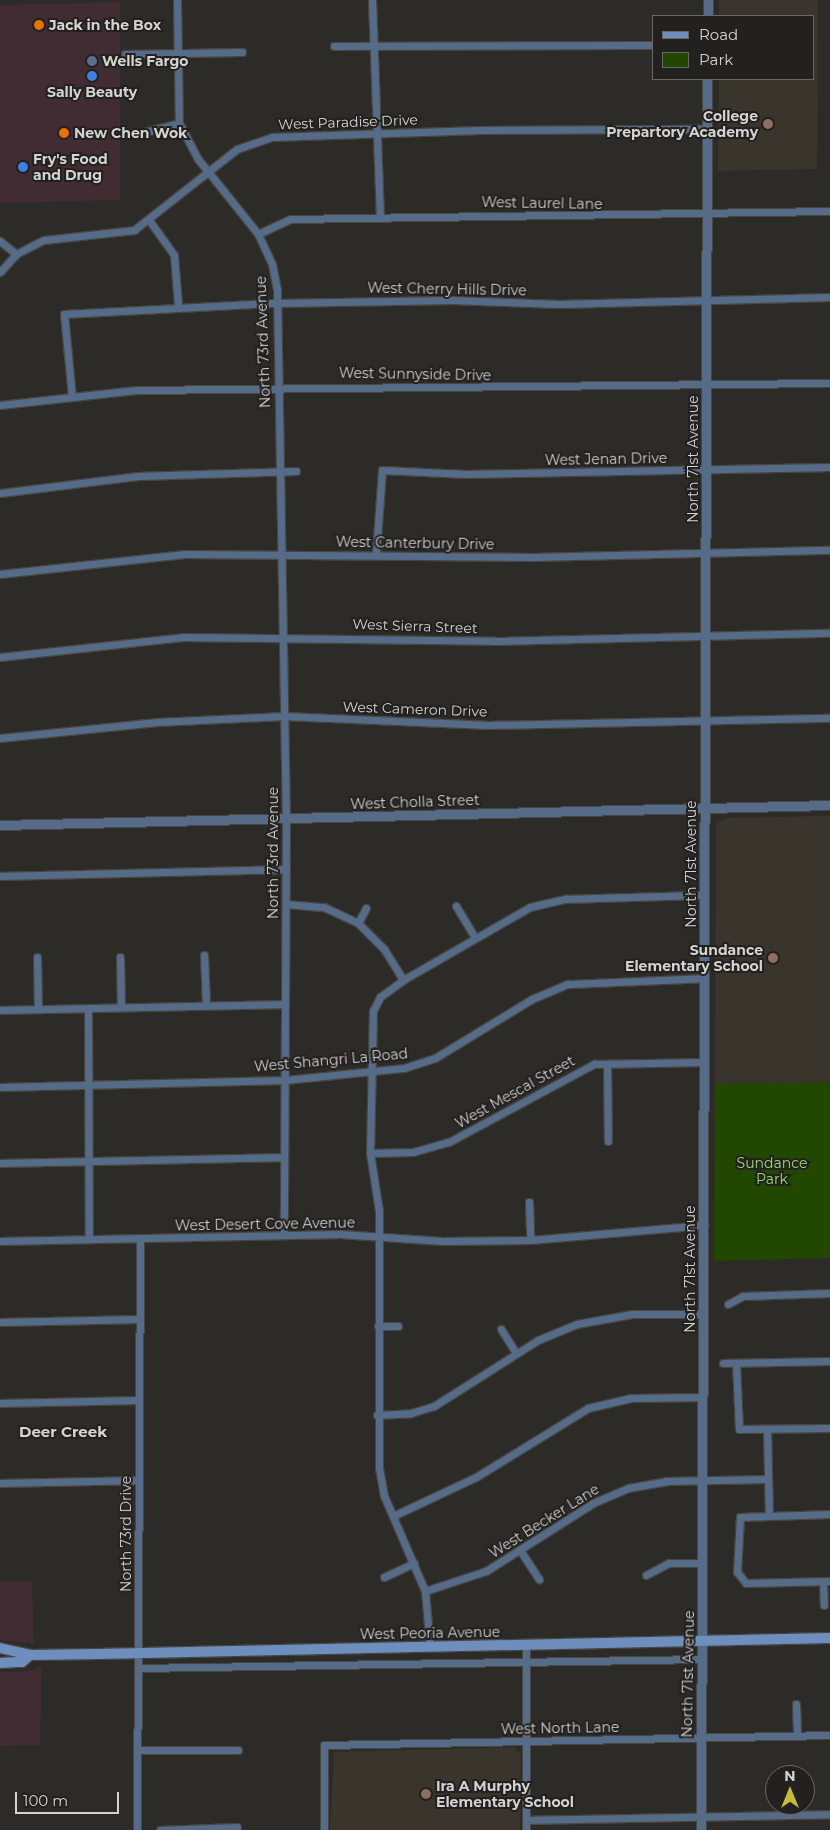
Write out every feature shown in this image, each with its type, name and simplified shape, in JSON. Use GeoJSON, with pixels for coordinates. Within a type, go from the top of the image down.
{"type":"FeatureCollection","features":[{"type":"Feature","properties":{"kind":"main road","name":"West Peoria Avenue"},"geometry":{"type":"LineString","coordinates":[[0,1648],[30,1654],[138,1653],[830,1638]]}},
{"type":"Feature","properties":{"kind":"main road","name":"West Peoria Avenue"},"geometry":{"type":"LineString","coordinates":[[0,1663],[22,1662],[30,1654]]}},
{"type":"Feature","properties":{"kind":"street","name":"North 73rd Avenue"},"geometry":{"type":"LineString","coordinates":[[177,0],[179,122],[208,172],[258,234],[272,264],[277,303],[286,819],[284,1235]]}},
{"type":"Feature","properties":{"kind":"street"},"geometry":{"type":"LineString","coordinates":[[372,0],[379,132],[380,217]]}},
{"type":"Feature","properties":{"kind":"street"},"geometry":{"type":"LineString","coordinates":[[708,0],[708,15]]}},
{"type":"Feature","properties":{"kind":"street"},"geometry":{"type":"LineString","coordinates":[[334,46],[374,48],[652,45]]}},
{"type":"Feature","properties":{"kind":"street"},"geometry":{"type":"LineString","coordinates":[[125,54],[242,52]]}},
{"type":"Feature","properties":{"kind":"street","name":"North 71st Avenue"},"geometry":{"type":"LineString","coordinates":[[701,1830],[704,1479],[704,895],[708,80]]}},
{"type":"Feature","properties":{"kind":"street"},"geometry":{"type":"LineString","coordinates":[[137,134],[179,122]]}},
{"type":"Feature","properties":{"kind":"street","name":"West Paradise Drive"},"geometry":{"type":"LineString","coordinates":[[16,254],[51,238],[125,234],[148,220],[237,150],[266,139],[379,132],[707,129]]}},
{"type":"Feature","properties":{"kind":"street","name":"West Laurel Lane"},"geometry":{"type":"LineString","coordinates":[[258,234],[280,220],[830,211]]}},
{"type":"Feature","properties":{"kind":"street"},"geometry":{"type":"LineString","coordinates":[[148,220],[174,255],[178,305]]}},
{"type":"Feature","properties":{"kind":"street"},"geometry":{"type":"LineString","coordinates":[[0,241],[16,254],[0,272]]}},
{"type":"Feature","properties":{"kind":"street","name":"West Cherry Hills Drive"},"geometry":{"type":"LineString","coordinates":[[72,396],[64,314],[178,305],[452,300],[559,304],[830,297]]}},
{"type":"Feature","properties":{"kind":"street","name":"West Sunnyside Drive"},"geometry":{"type":"LineString","coordinates":[[0,405],[72,396],[278,386],[707,386],[830,383]]}},
{"type":"Feature","properties":{"kind":"street","name":"West Jenan Drive"},"geometry":{"type":"LineString","coordinates":[[376,552],[382,470],[466,474],[830,467]]}},
{"type":"Feature","properties":{"kind":"street"},"geometry":{"type":"LineString","coordinates":[[0,493],[138,476],[296,471]]}},
{"type":"Feature","properties":{"kind":"street","name":"West Canterbury Drive"},"geometry":{"type":"LineString","coordinates":[[0,574],[151,556],[376,552],[534,557],[830,550]]}},
{"type":"Feature","properties":{"kind":"street","name":"West Sierra Street"},"geometry":{"type":"LineString","coordinates":[[0,658],[182,637],[283,635],[494,641],[830,633]]}},
{"type":"Feature","properties":{"kind":"street","name":"West Cameron Drive"},"geometry":{"type":"LineString","coordinates":[[0,738],[157,722],[284,716],[489,725],[830,718]]}},
{"type":"Feature","properties":{"kind":"street","name":"West Cholla Street"},"geometry":{"type":"LineString","coordinates":[[0,825],[830,805]]}},
{"type":"Feature","properties":{"kind":"street"},"geometry":{"type":"LineString","coordinates":[[0,876],[286,868]]}},
{"type":"Feature","properties":{"kind":"street"},"geometry":{"type":"LineString","coordinates":[[430,1647],[425,1591],[393,1516],[380,1479],[378,1236],[370,1154],[370,1072],[373,1011],[380,997],[403,980],[474,936],[542,903],[704,895]]}},
{"type":"Feature","properties":{"kind":"street"},"geometry":{"type":"LineString","coordinates":[[286,904],[324,907],[358,923],[384,949],[403,980]]}},
{"type":"Feature","properties":{"kind":"street"},"geometry":{"type":"LineString","coordinates":[[456,906],[474,936]]}},
{"type":"Feature","properties":{"kind":"street"},"geometry":{"type":"LineString","coordinates":[[358,923],[366,908]]}},
{"type":"Feature","properties":{"kind":"street"},"geometry":{"type":"LineString","coordinates":[[204,955],[206,1005]]}},
{"type":"Feature","properties":{"kind":"street"},"geometry":{"type":"LineString","coordinates":[[120,956],[121,1007]]}},
{"type":"Feature","properties":{"kind":"street"},"geometry":{"type":"LineString","coordinates":[[37,958],[38,1009]]}},
{"type":"Feature","properties":{"kind":"street","name":"West Shangri La Road"},"geometry":{"type":"LineString","coordinates":[[0,1087],[284,1080],[370,1072],[425,1062],[532,999],[568,984],[704,978]]}},
{"type":"Feature","properties":{"kind":"street"},"geometry":{"type":"LineString","coordinates":[[0,1010],[285,1004]]}},
{"type":"Feature","properties":{"kind":"street"},"geometry":{"type":"LineString","coordinates":[[88,1008],[89,1239]]}},
{"type":"Feature","properties":{"kind":"street","name":"West Mescal Street"},"geometry":{"type":"LineString","coordinates":[[370,1154],[413,1152],[448,1142],[577,1070],[607,1064],[704,1062]]}},
{"type":"Feature","properties":{"kind":"street"},"geometry":{"type":"LineString","coordinates":[[607,1064],[608,1141]]}},
{"type":"Feature","properties":{"kind":"street"},"geometry":{"type":"LineString","coordinates":[[0,1163],[284,1157]]}},
{"type":"Feature","properties":{"kind":"street"},"geometry":{"type":"LineString","coordinates":[[529,1202],[530,1240]]}},
{"type":"Feature","properties":{"kind":"street","name":"West Desert Cove Avenue"},"geometry":{"type":"LineString","coordinates":[[0,1241],[284,1235],[378,1236],[443,1242],[530,1240],[704,1225]]}},
{"type":"Feature","properties":{"kind":"street","name":"North 73rd Drive"},"geometry":{"type":"LineString","coordinates":[[137,1830],[140,1238]]}},
{"type":"Feature","properties":{"kind":"street"},"geometry":{"type":"LineString","coordinates":[[728,1304],[742,1296],[830,1293]]}},
{"type":"Feature","properties":{"kind":"street"},"geometry":{"type":"LineString","coordinates":[[378,1415],[411,1413],[434,1406],[516,1353],[564,1329],[598,1319],[704,1314]]}},
{"type":"Feature","properties":{"kind":"street"},"geometry":{"type":"LineString","coordinates":[[0,1322],[139,1319]]}},
{"type":"Feature","properties":{"kind":"street"},"geometry":{"type":"LineString","coordinates":[[378,1326],[398,1326]]}},
{"type":"Feature","properties":{"kind":"street"},"geometry":{"type":"LineString","coordinates":[[501,1330],[516,1353]]}},
{"type":"Feature","properties":{"kind":"street"},"geometry":{"type":"LineString","coordinates":[[723,1363],[830,1361]]}},
{"type":"Feature","properties":{"kind":"street"},"geometry":{"type":"LineString","coordinates":[[736,1363],[739,1429],[830,1428]]}},
{"type":"Feature","properties":{"kind":"street"},"geometry":{"type":"LineString","coordinates":[[393,1516],[476,1477],[588,1408],[631,1398],[704,1397]]}},
{"type":"Feature","properties":{"kind":"street"},"geometry":{"type":"LineString","coordinates":[[0,1403],[139,1400]]}},
{"type":"Feature","properties":{"kind":"street"},"geometry":{"type":"LineString","coordinates":[[767,1429],[769,1515]]}},
{"type":"Feature","properties":{"kind":"street","name":"West Becker Lane"},"geometry":{"type":"LineString","coordinates":[[425,1591],[477,1575],[622,1490],[704,1479],[768,1479]]}},
{"type":"Feature","properties":{"kind":"street"},"geometry":{"type":"LineString","coordinates":[[0,1483],[139,1480]]}},
{"type":"Feature","properties":{"kind":"street"},"geometry":{"type":"LineString","coordinates":[[824,1605],[827,1581],[746,1583],[739,1579],[740,1517],[830,1514]]}},
{"type":"Feature","properties":{"kind":"street"},"geometry":{"type":"LineString","coordinates":[[520,1550],[539,1579]]}},
{"type":"Feature","properties":{"kind":"street"},"geometry":{"type":"LineString","coordinates":[[384,1576],[414,1562]]}},
{"type":"Feature","properties":{"kind":"street"},"geometry":{"type":"LineString","coordinates":[[646,1575],[669,1563],[703,1562]]}},
{"type":"Feature","properties":{"kind":"street"},"geometry":{"type":"LineString","coordinates":[[526,1645],[526,1830]]}},
{"type":"Feature","properties":{"kind":"street","name":"West Peoria Avenue"},"geometry":{"type":"LineString","coordinates":[[138,1668],[526,1660],[702,1659]]}},
{"type":"Feature","properties":{"kind":"street"},"geometry":{"type":"LineString","coordinates":[[796,1704],[797,1736]]}},
{"type":"Feature","properties":{"kind":"street","name":"West North Lane"},"geometry":{"type":"LineString","coordinates":[[324,1830],[324,1745],[830,1735]]}},
{"type":"Feature","properties":{"kind":"street"},"geometry":{"type":"LineString","coordinates":[[138,1750],[238,1750]]}},
{"type":"Feature","properties":{"kind":"street"},"geometry":{"type":"LineString","coordinates":[[526,1820],[830,1814]]}},
{"type":"Feature","properties":{"kind":"street"},"geometry":{"type":"LineString","coordinates":[[160,1830],[237,1827]]}},
{"type":"Feature","properties":{"kind":"shaded area","name":"College Prepartory Academy"},"geometry":{"type":"Polygon","coordinates":[[[719,0],[818,0],[817,169],[718,171],[719,80],[815,80],[815,15],[719,15],[719,0]]]}},
{"type":"Feature","properties":{"kind":"shaded area"},"geometry":{"type":"Polygon","coordinates":[[[120,2],[120,200],[0,203],[0,5],[120,2]]]}},
{"type":"Feature","properties":{"kind":"shaded area","name":"Sundance Elementary School"},"geometry":{"type":"Polygon","coordinates":[[[830,816],[830,1082],[715,1084],[716,824],[726,818],[830,816]]]}},
{"type":"Feature","properties":{"kind":"shaded area"},"geometry":{"type":"Polygon","coordinates":[[[32,1581],[34,1644],[0,1640],[0,1582],[32,1581]]]}},
{"type":"Feature","properties":{"kind":"shaded area"},"geometry":{"type":"Polygon","coordinates":[[[42,1666],[40,1745],[0,1746],[0,1672],[31,1671],[42,1666]]]}},
{"type":"Feature","properties":{"kind":"shaded area","name":"Ira A Murphy Elementary School"},"geometry":{"type":"Polygon","coordinates":[[[515,1747],[521,1755],[520,1830],[330,1830],[334,1752],[515,1747]]]}},
{"type":"Feature","properties":{"kind":"green space","name":"Sundance Park"},"geometry":{"type":"Polygon","coordinates":[[[830,1082],[830,1258],[714,1261],[715,1084],[830,1082]]]}},
{"type":"Feature","properties":{"kind":"place","name":"Jack in the Box"},"geometry":{"type":"Point","coordinates":[39,25]}},
{"type":"Feature","properties":{"kind":"place","name":"Wells Fargo"},"geometry":{"type":"Point","coordinates":[92,61]}},
{"type":"Feature","properties":{"kind":"place","name":"Sally Beauty"},"geometry":{"type":"Point","coordinates":[92,76]}},
{"type":"Feature","properties":{"kind":"place","name":"College Prepartory Academy"},"geometry":{"type":"Point","coordinates":[768,124]}},
{"type":"Feature","properties":{"kind":"place","name":"New Chen Wok"},"geometry":{"type":"Point","coordinates":[64,133]}},
{"type":"Feature","properties":{"kind":"place","name":"Fry's Food and Drug"},"geometry":{"type":"Point","coordinates":[23,167]}},
{"type":"Feature","properties":{"kind":"place","name":"Sundance Elementary School"},"geometry":{"type":"Point","coordinates":[773,958]}},
{"type":"Feature","properties":{"kind":"place","name":"Ira A Murphy Elementary School"},"geometry":{"type":"Point","coordinates":[426,1794]}},
{"type":"Feature","properties":{"kind":"district","name":"Deer Creek"},"geometry":{"type":"Point","coordinates":[63,1432]}}]}
